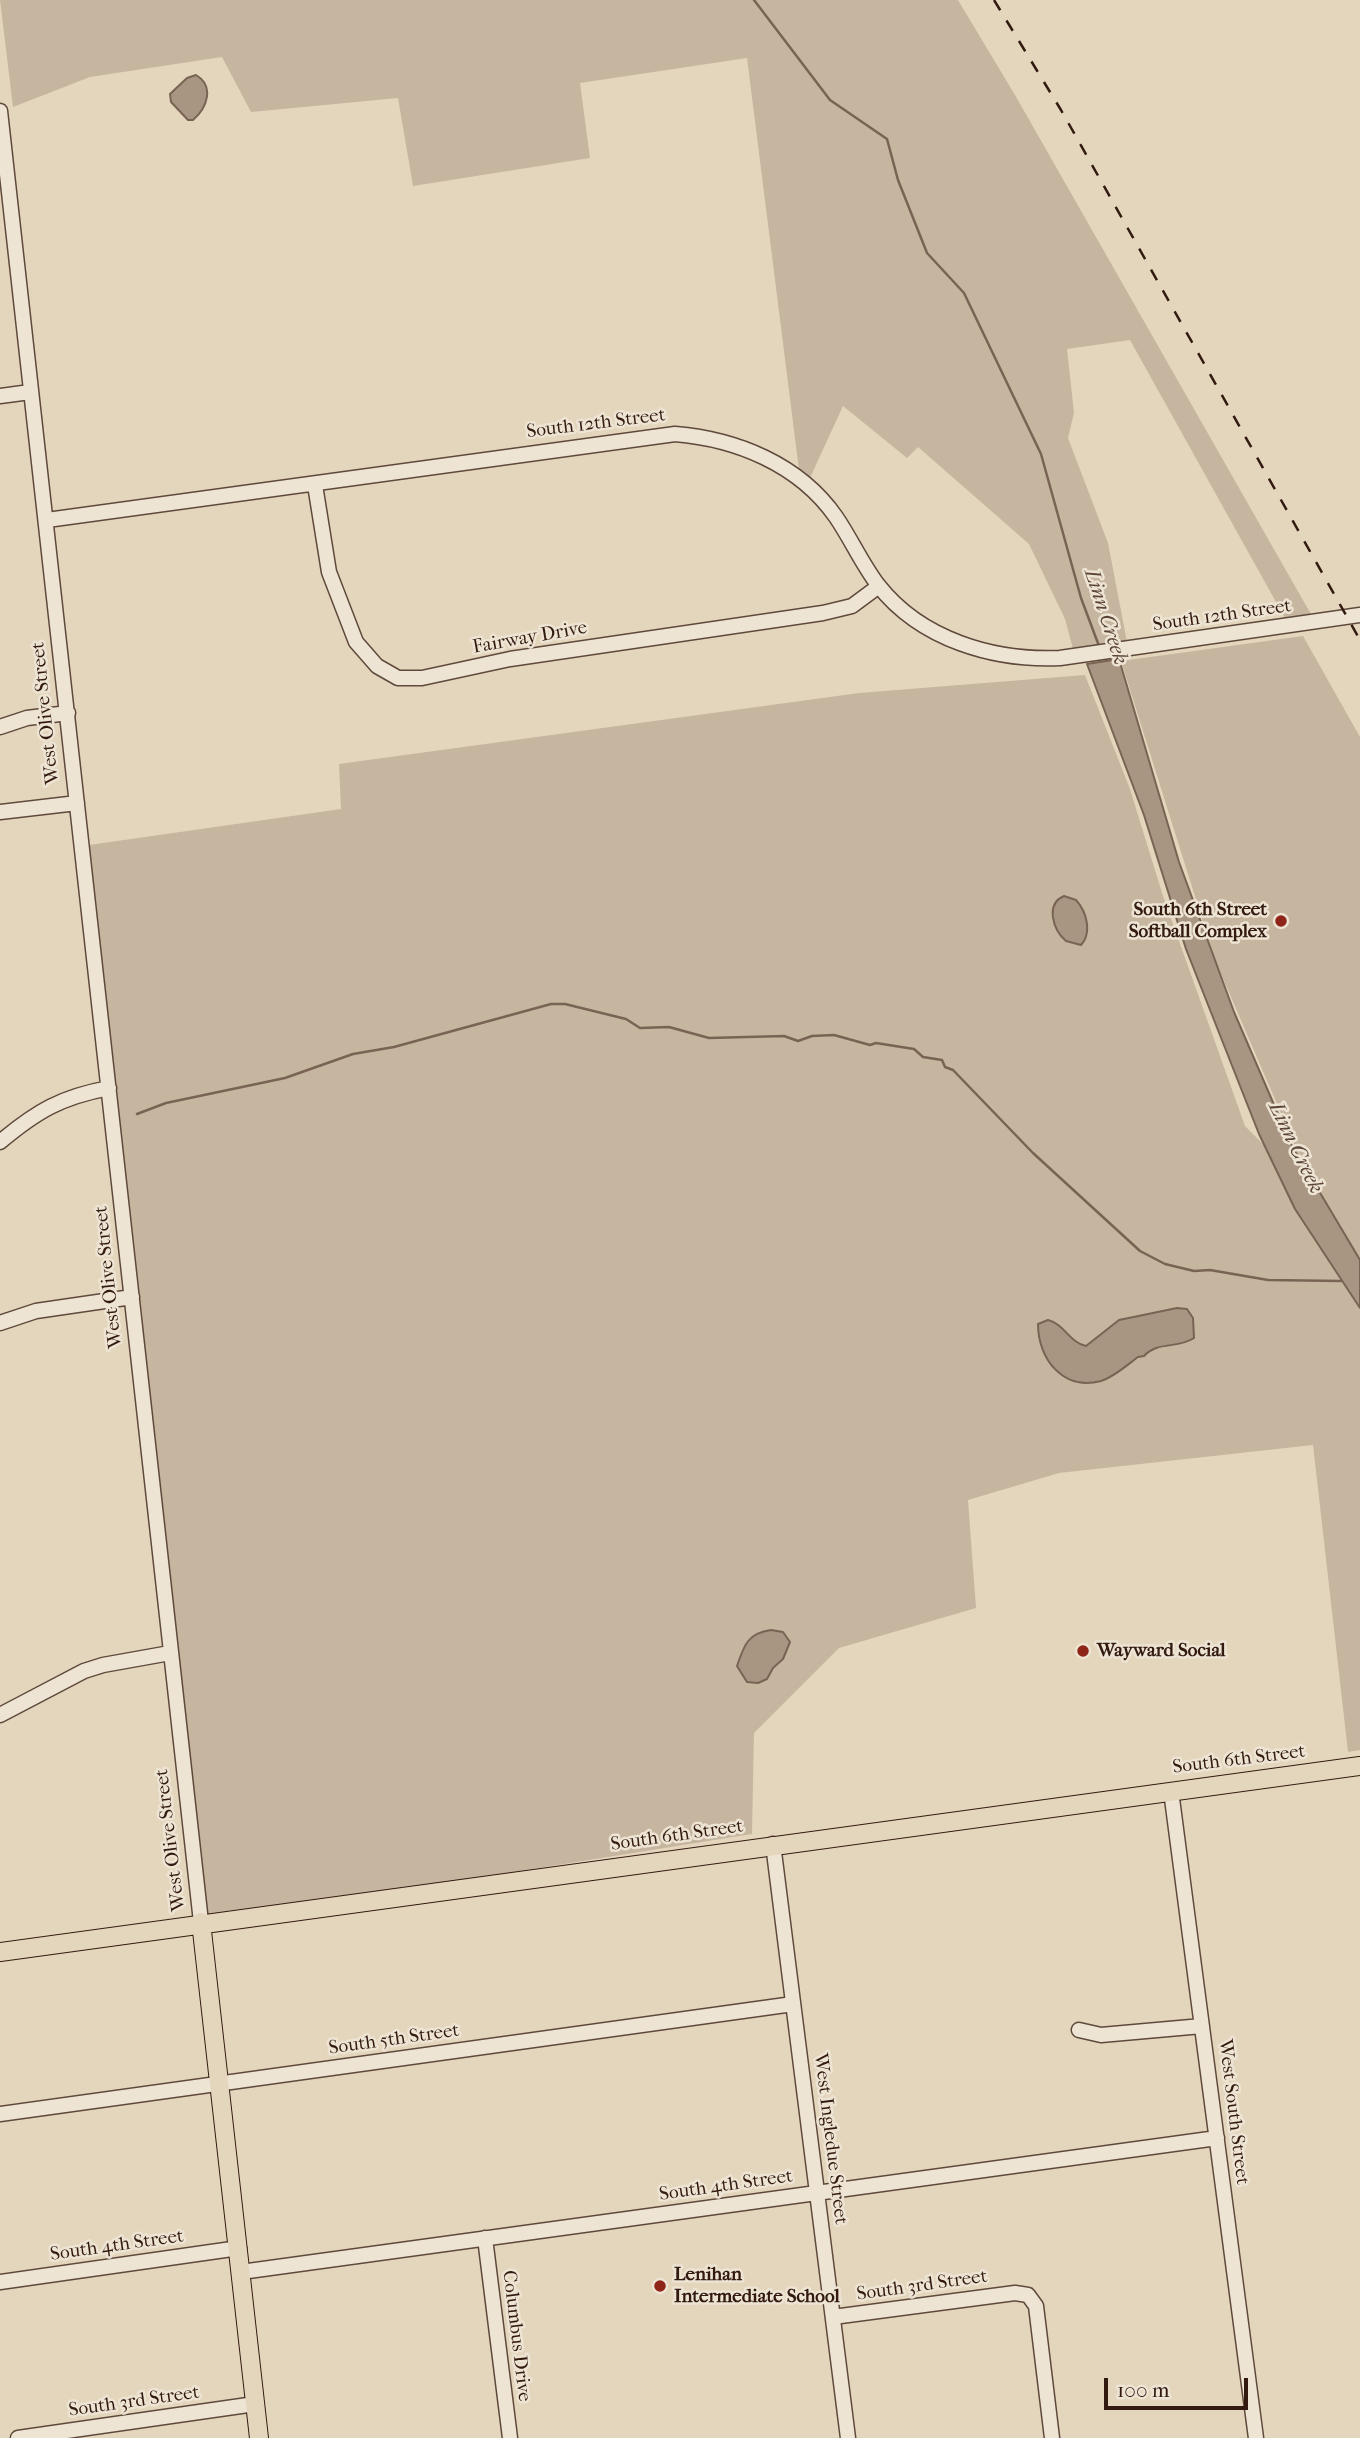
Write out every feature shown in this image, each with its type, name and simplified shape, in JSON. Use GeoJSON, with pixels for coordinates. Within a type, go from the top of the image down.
{"type":"FeatureCollection","features":[{"type":"Feature","properties":{"kind":"main road","name":"South 6th Street"},"geometry":{"type":"LineString","coordinates":[[0,1952],[201,1922],[1360,1766]]}},
{"type":"Feature","properties":{"kind":"main road","name":"West Olive Street"},"geometry":{"type":"LineString","coordinates":[[201,1922],[259,2438]]}},
{"type":"Feature","properties":{"kind":"street","name":"West Olive Street"},"geometry":{"type":"LineString","coordinates":[[0,111],[201,1922]]}},
{"type":"Feature","properties":{"kind":"street"},"geometry":{"type":"LineString","coordinates":[[0,396],[30,392]]}},
{"type":"Feature","properties":{"kind":"street","name":"South 12th Street"},"geometry":{"type":"LineString","coordinates":[[47,520],[315,485],[625,438],[675,433],[695,435],[755,453],[800,479],[835,515],[879,586],[923,623],[961,644],[1005,656],[1033,659],[1071,656],[1360,615]]}},
{"type":"Feature","properties":{"kind":"street","name":"Fairway Drive"},"geometry":{"type":"LineString","coordinates":[[315,485],[329,572],[356,642],[377,666],[398,678],[422,678],[510,659],[823,613],[852,606],[879,586]]}},
{"type":"Feature","properties":{"kind":"street"},"geometry":{"type":"LineString","coordinates":[[0,727],[27,719],[68,713]]}},
{"type":"Feature","properties":{"kind":"street"},"geometry":{"type":"LineString","coordinates":[[0,811],[77,803]]}},
{"type":"Feature","properties":{"kind":"street"},"geometry":{"type":"LineString","coordinates":[[0,1142],[48,1106],[73,1095],[109,1088]]}},
{"type":"Feature","properties":{"kind":"street"},"geometry":{"type":"LineString","coordinates":[[0,1323],[36,1311],[132,1297]]}},
{"type":"Feature","properties":{"kind":"street"},"geometry":{"type":"LineString","coordinates":[[0,1715],[84,1671],[170,1653]]}},
{"type":"Feature","properties":{"kind":"street","name":"West South Street"},"geometry":{"type":"LineString","coordinates":[[1171,1791],[1255,2438]]}},
{"type":"Feature","properties":{"kind":"street","name":"West Ingledue Street"},"geometry":{"type":"LineString","coordinates":[[773,1844],[848,2438]]}},
{"type":"Feature","properties":{"kind":"street","name":"South 5th Street"},"geometry":{"type":"LineString","coordinates":[[0,2114],[793,2004]]}},
{"type":"Feature","properties":{"kind":"street"},"geometry":{"type":"LineString","coordinates":[[1079,2030],[1101,2035],[1202,2026]]}},
{"type":"Feature","properties":{"kind":"street","name":"South 4th Street"},"geometry":{"type":"LineString","coordinates":[[241,2272],[1217,2138]]}},
{"type":"Feature","properties":{"kind":"street","name":"Columbus Drive"},"geometry":{"type":"LineString","coordinates":[[485,2238],[510,2438]]}},
{"type":"Feature","properties":{"kind":"street","name":"South 4th Street"},"geometry":{"type":"LineString","coordinates":[[0,2282],[239,2248]]}},
{"type":"Feature","properties":{"kind":"street","name":"South 3rd Street"},"geometry":{"type":"LineString","coordinates":[[833,2317],[1015,2293],[1028,2295],[1036,2306],[1052,2438]]}},
{"type":"Feature","properties":{"kind":"street","name":"South 3rd Street"},"geometry":{"type":"LineString","coordinates":[[18,2438],[255,2404]]}},
{"type":"Feature","properties":{"kind":"shaded area"},"geometry":{"type":"Polygon","coordinates":[[[0,0],[958,0],[1312,616],[1286,620],[1130,340],[1067,349],[1074,413],[1068,438],[1108,543],[1127,642],[1073,649],[1065,619],[1029,544],[918,447],[907,458],[843,406],[809,480],[799,470],[747,58],[580,83],[590,158],[413,186],[398,98],[251,112],[222,57],[90,77],[13,107],[0,0]]]}},
{"type":"Feature","properties":{"kind":"shaded area"},"geometry":{"type":"Polygon","coordinates":[[[196,75],[206,85],[207,97],[198,115],[193,120],[188,120],[171,102],[170,94],[187,78],[196,75]]]}},
{"type":"Feature","properties":{"kind":"shaded area"},"geometry":{"type":"Polygon","coordinates":[[[1303,636],[1360,737],[1360,1750],[1348,1752],[1313,1445],[1059,1473],[968,1500],[976,1608],[839,1648],[754,1733],[752,1834],[201,1922],[82,846],[341,809],[339,764],[859,693],[1085,675],[1130,789],[1163,896],[1245,1126],[1318,1199],[1215,960],[1121,661],[1303,636]]]}},
{"type":"Feature","properties":{"kind":"shaded area"},"geometry":{"type":"Polygon","coordinates":[[[1119,659],[1179,862],[1234,1012],[1291,1144],[1360,1260],[1360,1308],[1295,1209],[1259,1134],[1186,949],[1144,815],[1087,664],[1119,659]]]}},
{"type":"Feature","properties":{"kind":"shaded area"},"geometry":{"type":"Polygon","coordinates":[[[1064,896],[1076,900],[1085,916],[1087,929],[1081,945],[1066,941],[1055,924],[1054,905],[1064,896]]]}},
{"type":"Feature","properties":{"kind":"shaded area"},"geometry":{"type":"Polygon","coordinates":[[[1177,1308],[1187,1309],[1193,1318],[1194,1338],[1155,1348],[1101,1381],[1087,1383],[1064,1377],[1055,1369],[1042,1349],[1038,1324],[1048,1320],[1086,1346],[1119,1320],[1177,1308]]]}},
{"type":"Feature","properties":{"kind":"shaded area"},"geometry":{"type":"Polygon","coordinates":[[[771,1630],[783,1632],[790,1642],[783,1659],[773,1668],[767,1679],[758,1683],[747,1682],[737,1666],[742,1652],[752,1637],[771,1630]]]}},
{"type":"Feature","properties":{"kind":"waterway","name":"Linn Creek"},"geometry":{"type":"LineString","coordinates":[[754,0],[830,100],[887,139],[898,180],[927,253],[964,293],[1041,454],[1081,598],[1099,646]]}},
{"type":"Feature","properties":{"kind":"waterway"},"geometry":{"type":"LineString","coordinates":[[137,1114],[166,1103],[285,1078],[353,1054],[394,1047],[551,1004],[565,1004],[626,1019],[640,1028],[669,1027],[709,1038],[784,1036],[798,1041],[812,1036],[834,1035],[870,1045],[876,1043],[914,1049],[923,1057],[942,1060],[945,1067],[953,1070],[1033,1153],[1140,1251],[1165,1264],[1194,1271],[1210,1270],[1268,1280],[1341,1281]]}},
{"type":"Feature","properties":{"kind":"railway"},"geometry":{"type":"LineString","coordinates":[[994,0],[1061,110],[1360,640]]}},
{"type":"Feature","properties":{"kind":"place","name":"South 6th Street Softball Complex"},"geometry":{"type":"Point","coordinates":[1281,921]}},
{"type":"Feature","properties":{"kind":"place","name":"Wayward Social"},"geometry":{"type":"Point","coordinates":[1083,1651]}},
{"type":"Feature","properties":{"kind":"place","name":"Lenihan Intermediate School"},"geometry":{"type":"Point","coordinates":[660,2286]}}]}
